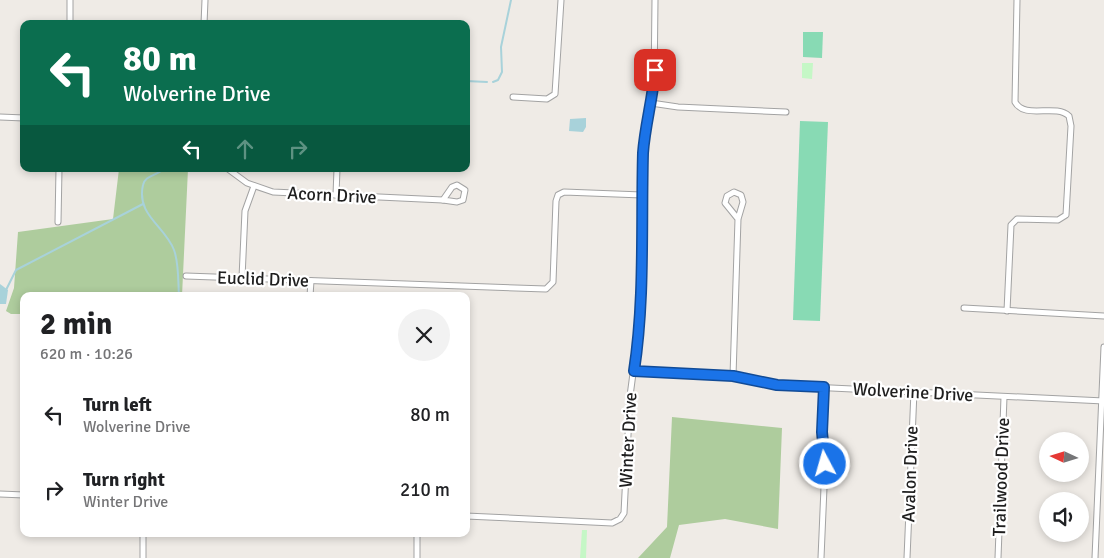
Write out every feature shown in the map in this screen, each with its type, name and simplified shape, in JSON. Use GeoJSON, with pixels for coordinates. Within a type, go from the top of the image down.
{"type":"FeatureCollection","features":[{"type":"Feature","properties":{"kind":"street"},"geometry":{"type":"LineString","coordinates":[[70,0],[70,20]]}},
{"type":"Feature","properties":{"kind":"street"},"geometry":{"type":"LineString","coordinates":[[204,20],[205,0]]}},
{"type":"Feature","properties":{"kind":"street"},"geometry":{"type":"LineString","coordinates":[[514,97],[547,99],[556,94],[561,0]]}},
{"type":"Feature","properties":{"kind":"street","name":"Winter Drive"},"geometry":{"type":"LineString","coordinates":[[470,516],[612,523],[620,519],[624,508],[630,403],[639,328],[645,136],[655,70],[655,0]]}},
{"type":"Feature","properties":{"kind":"street"},"geometry":{"type":"LineString","coordinates":[[1007,311],[1011,225],[1017,219],[1058,220],[1066,215],[1071,126],[1069,116],[1064,112],[1024,110],[1017,107],[1015,102],[1017,0]]}},
{"type":"Feature","properties":{"kind":"street"},"geometry":{"type":"LineString","coordinates":[[651,103],[678,107],[786,112]]}},
{"type":"Feature","properties":{"kind":"street"},"geometry":{"type":"LineString","coordinates":[[0,117],[20,118]]}},
{"type":"Feature","properties":{"kind":"street"},"geometry":{"type":"LineString","coordinates":[[58,222],[59,172]]}},
{"type":"Feature","properties":{"kind":"street","name":"Acorn Drive"},"geometry":{"type":"LineString","coordinates":[[233,172],[254,186],[282,193],[443,200]]}},
{"type":"Feature","properties":{"kind":"street"},"geometry":{"type":"LineString","coordinates":[[336,196],[338,172]]}},
{"type":"Feature","properties":{"kind":"street"},"geometry":{"type":"LineString","coordinates":[[242,278],[245,211],[254,186]]}},
{"type":"Feature","properties":{"kind":"street","name":"Euclid Drive"},"geometry":{"type":"LineString","coordinates":[[186,276],[546,289],[551,286],[554,279],[556,201],[558,195],[564,192],[642,195]]}},
{"type":"Feature","properties":{"kind":"street"},"geometry":{"type":"LineString","coordinates":[[733,376],[738,219],[743,202],[741,195],[734,192],[727,196],[726,203],[738,219]]}},
{"type":"Feature","properties":{"kind":"street"},"geometry":{"type":"LineString","coordinates":[[310,292],[311,281]]}},
{"type":"Feature","properties":{"kind":"street"},"geometry":{"type":"LineString","coordinates":[[964,308],[1104,316]]}},
{"type":"Feature","properties":{"kind":"street"},"geometry":{"type":"LineString","coordinates":[[1095,558],[1104,348]]}},
{"type":"Feature","properties":{"kind":"street","name":"Wolverine Drive"},"geometry":{"type":"LineString","coordinates":[[634,371],[733,376],[777,385],[1103,401]]}},
{"type":"Feature","properties":{"kind":"street"},"geometry":{"type":"LineString","coordinates":[[822,558],[825,464],[822,432],[824,387]]}},
{"type":"Feature","properties":{"kind":"street","name":"Avalon Drive"},"geometry":{"type":"LineString","coordinates":[[907,558],[914,391]]}},
{"type":"Feature","properties":{"kind":"street","name":"Trailwood Drive"},"geometry":{"type":"LineString","coordinates":[[998,558],[1004,397]]}},
{"type":"Feature","properties":{"kind":"street"},"geometry":{"type":"LineString","coordinates":[[0,494],[20,495]]}},
{"type":"Feature","properties":{"kind":"street"},"geometry":{"type":"LineString","coordinates":[[143,558],[144,537]]}},
{"type":"Feature","properties":{"kind":"street"},"geometry":{"type":"LineString","coordinates":[[417,537],[417,558]]}},
{"type":"Feature","properties":{"kind":"green space"},"geometry":{"type":"Polygon","coordinates":[[[803,32],[823,32],[822,58],[803,57],[803,32]]]}},
{"type":"Feature","properties":{"kind":"green space"},"geometry":{"type":"Polygon","coordinates":[[[802,63],[813,63],[812,79],[802,78],[802,63]]]}},
{"type":"Feature","properties":{"kind":"green space"},"geometry":{"type":"Polygon","coordinates":[[[800,121],[828,122],[820,321],[793,320],[800,121]]]}},
{"type":"Feature","properties":{"kind":"green space"},"geometry":{"type":"Polygon","coordinates":[[[119,172],[188,172],[182,292],[20,292],[20,314],[11,314],[6,311],[14,288],[18,232],[113,219],[119,172]]]}},
{"type":"Feature","properties":{"kind":"green space"},"geometry":{"type":"Polygon","coordinates":[[[672,417],[782,428],[778,529],[725,519],[679,525],[670,558],[638,558],[667,527],[672,417]]]}},
{"type":"Feature","properties":{"kind":"green space"},"geometry":{"type":"Polygon","coordinates":[[[582,530],[587,530],[586,558],[580,558],[582,530]]]}},
{"type":"Feature","properties":{"kind":"water"},"geometry":{"type":"Polygon","coordinates":[[[586,118],[586,127],[583,132],[569,131],[570,119],[586,118]]]}},
{"type":"Feature","properties":{"kind":"water"},"geometry":{"type":"Polygon","coordinates":[[[0,284],[8,290],[6,304],[0,304],[0,284]]]}},
{"type":"Feature","properties":{"kind":"waterway"},"geometry":{"type":"LineString","coordinates":[[493,82],[498,80],[502,72],[501,47],[511,0]]}},
{"type":"Feature","properties":{"kind":"waterway"},"geometry":{"type":"LineString","coordinates":[[470,81],[487,82]]}},
{"type":"Feature","properties":{"kind":"waterway"},"geometry":{"type":"LineString","coordinates":[[159,172],[146,179],[142,195],[147,212],[170,242],[176,255],[179,292]]}},
{"type":"Feature","properties":{"kind":"waterway"},"geometry":{"type":"LineString","coordinates":[[6,290],[16,270],[143,204]]}},
{"type":"Feature","properties":{"kind":"route"},"geometry":{"type":"LineString","coordinates":[[655,70],[653,96],[644,144],[639,328],[634,371],[733,376],[777,385],[824,387],[822,432],[825,464]]}}]}
